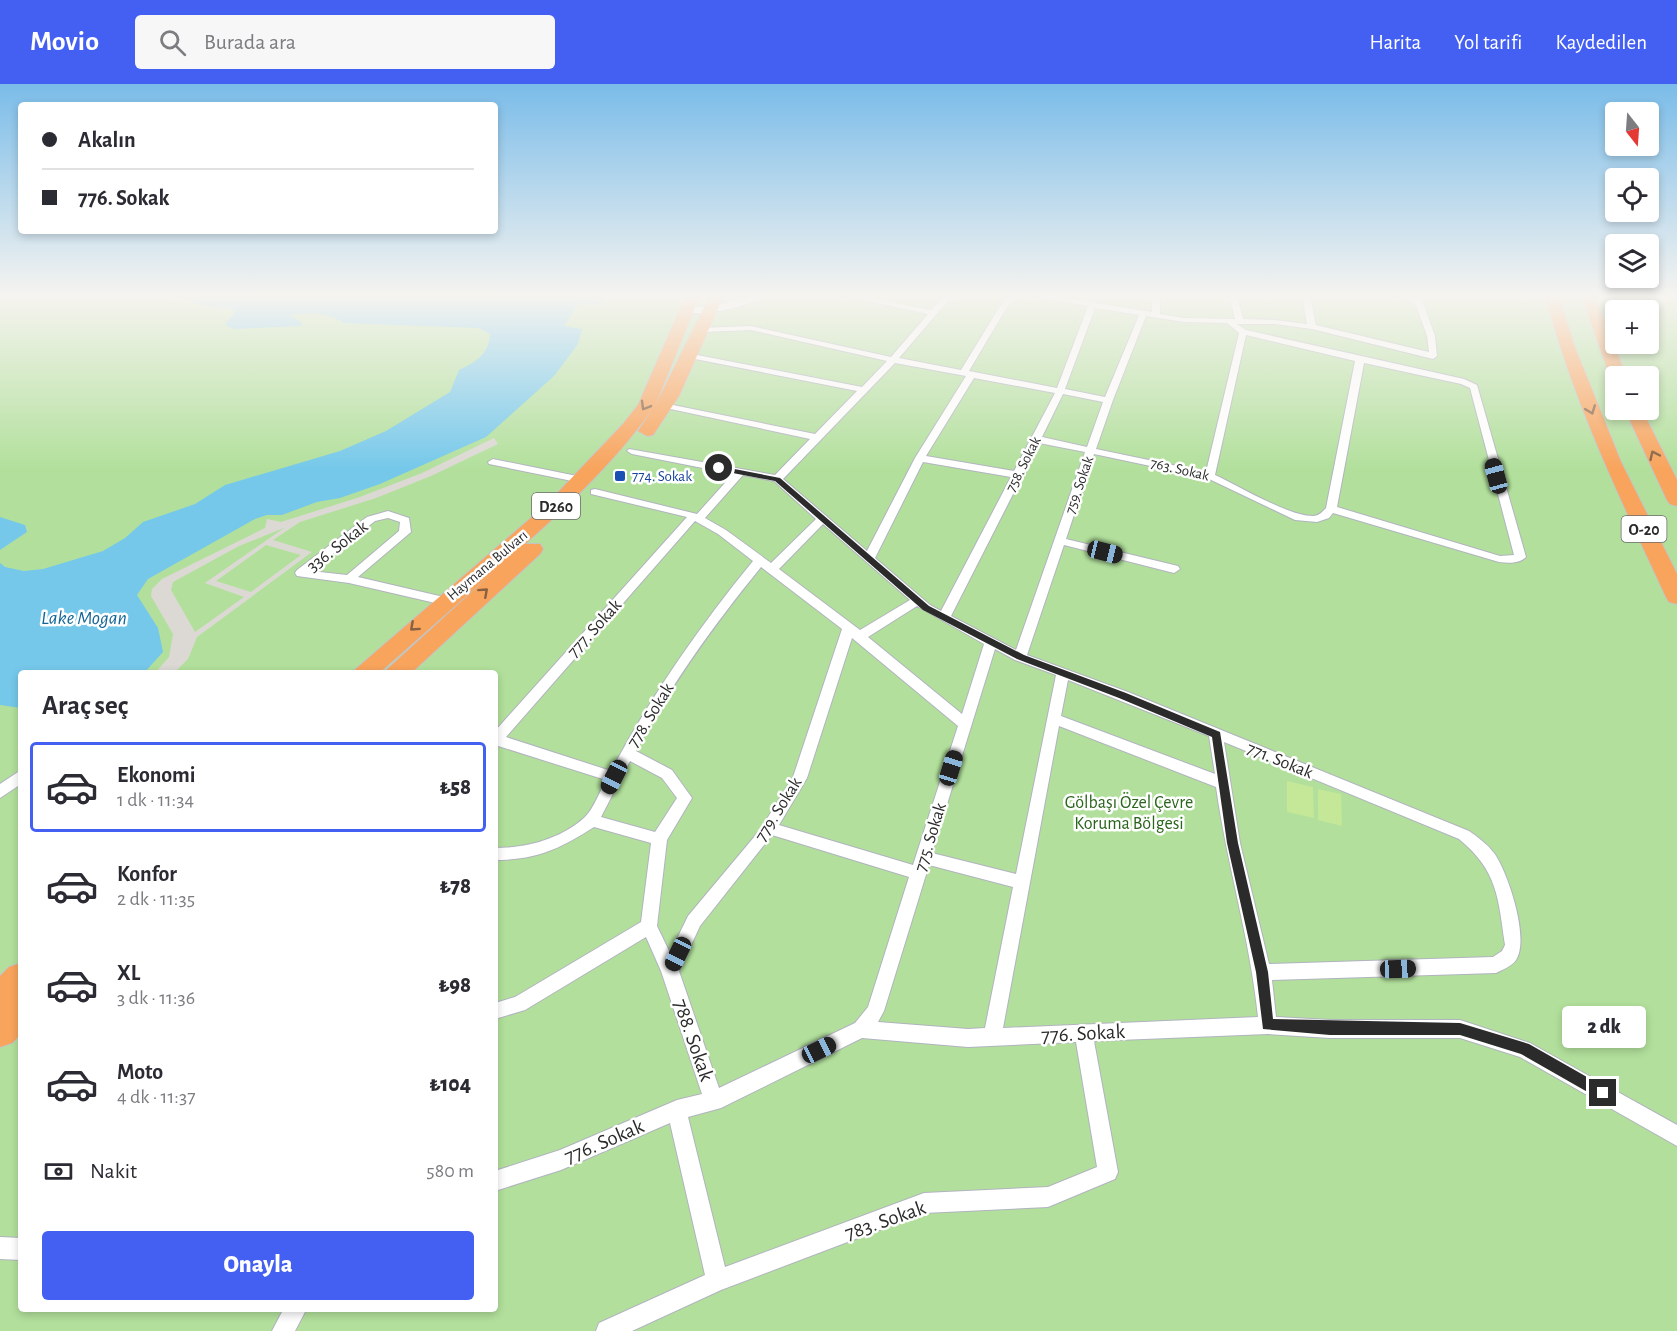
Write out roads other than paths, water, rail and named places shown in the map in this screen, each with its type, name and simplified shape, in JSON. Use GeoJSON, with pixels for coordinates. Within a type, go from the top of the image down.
{"type":"FeatureCollection","features":[{"type":"Feature","properties":{"kind":"highway","name":"Haymana Bulvarı"},"geometry":{"type":"LineString","coordinates":[[366,670],[546,515],[589,486],[646,405],[668,353]]}},
{"type":"Feature","properties":{"kind":"highway","name":"O-20"},"geometry":{"type":"LineString","coordinates":[[1569,353],[1612,462],[1677,597]]}},
{"type":"Feature","properties":{"kind":"highway","name":"Haymana Bulvarı"},"geometry":{"type":"LineString","coordinates":[[398,670],[589,486],[632,451],[666,405],[690,355]]}},
{"type":"Feature","properties":{"kind":"highway","name":"O-20"},"geometry":{"type":"LineString","coordinates":[[1638,420],[1677,500]]}},
{"type":"Feature","properties":{"kind":"highway"},"geometry":{"type":"LineString","coordinates":[[0,997],[18,981]]}},
{"type":"Feature","properties":{"kind":"highway"},"geometry":{"type":"LineString","coordinates":[[0,1031],[18,1014]]}},
{"type":"Feature","properties":{"kind":"street"},"geometry":{"type":"LineString","coordinates":[[863,353],[967,375],[1108,400]]}},
{"type":"Feature","properties":{"kind":"street"},"geometry":{"type":"LineString","coordinates":[[632,451],[777,479],[899,353]]}},
{"type":"Feature","properties":{"kind":"street"},"geometry":{"type":"LineString","coordinates":[[868,560],[920,458],[979,353]]}},
{"type":"Feature","properties":{"kind":"street","name":"758. Sokak"},"geometry":{"type":"LineString","coordinates":[[944,617],[1060,392],[1074,353]]}},
{"type":"Feature","properties":{"kind":"street","name":"759. Sokak"},"geometry":{"type":"LineString","coordinates":[[1020,657],[1108,400],[1127,353]]}},
{"type":"Feature","properties":{"kind":"street"},"geometry":{"type":"LineString","coordinates":[[1210,476],[1236,353]]}},
{"type":"Feature","properties":{"kind":"street"},"geometry":{"type":"LineString","coordinates":[[1335,353],[1464,381],[1476,389],[1485,433],[1520,557],[1510,560],[1499,559],[1331,509],[1360,360]]}},
{"type":"Feature","properties":{"kind":"street"},"geometry":{"type":"LineString","coordinates":[[690,355],[864,390]]}},
{"type":"Feature","properties":{"kind":"street"},"geometry":{"type":"LineString","coordinates":[[666,405],[818,438]]}},
{"type":"Feature","properties":{"kind":"street","name":"763. Sokak"},"geometry":{"type":"LineString","coordinates":[[1036,439],[1210,476],[1295,517],[1317,519],[1325,516],[1331,509]]}},
{"type":"Feature","properties":{"kind":"street"},"geometry":{"type":"LineString","coordinates":[[920,458],[1017,475]]}},
{"type":"Feature","properties":{"kind":"street"},"geometry":{"type":"LineString","coordinates":[[493,462],[589,486],[696,517],[760,560],[854,632],[965,724]]}},
{"type":"Feature","properties":{"kind":"street","name":"777. Sokak"},"geometry":{"type":"LineString","coordinates":[[498,737],[696,517],[740,472]]}},
{"type":"Feature","properties":{"kind":"street","name":"771. Sokak"},"geometry":{"type":"LineString","coordinates":[[777,479],[917,601],[944,617],[1020,657],[1464,835],[1490,856],[1496,868],[1505,900],[1513,945],[1509,956],[1496,965],[1262,972]]}},
{"type":"Feature","properties":{"kind":"street","name":"336. Sokak"},"geometry":{"type":"LineString","coordinates":[[349,579],[405,532],[405,520],[388,514],[371,519],[301,573],[349,579],[444,601]]}},
{"type":"Feature","properties":{"kind":"street"},"geometry":{"type":"LineString","coordinates":[[772,569],[822,519]]}},
{"type":"Feature","properties":{"kind":"street"},"geometry":{"type":"LineString","coordinates":[[1060,541],[1174,569]]}},
{"type":"Feature","properties":{"kind":"street","name":"778. Sokak"},"geometry":{"type":"LineString","coordinates":[[498,854],[519,854],[559,842],[592,820],[648,715],[715,615],[760,560]]}},
{"type":"Feature","properties":{"kind":"street"},"geometry":{"type":"LineString","coordinates":[[854,632],[917,601]]}},
{"type":"Feature","properties":{"kind":"street","name":"779. Sokak"},"geometry":{"type":"LineString","coordinates":[[670,971],[694,921],[769,828],[800,778],[854,632]]}},
{"type":"Feature","properties":{"kind":"street","name":"775. Sokak"},"geometry":{"type":"LineString","coordinates":[[861,1029],[875,1011],[991,642]]}},
{"type":"Feature","properties":{"kind":"street"},"geometry":{"type":"LineString","coordinates":[[992,1037],[1063,673]]}},
{"type":"Feature","properties":{"kind":"street"},"geometry":{"type":"LineString","coordinates":[[1054,719],[1224,784]]}},
{"type":"Feature","properties":{"kind":"street"},"geometry":{"type":"LineString","coordinates":[[1216,735],[1232,843],[1262,972],[1268,1025]]}},
{"type":"Feature","properties":{"kind":"street"},"geometry":{"type":"LineString","coordinates":[[498,741],[614,777]]}},
{"type":"Feature","properties":{"kind":"street"},"geometry":{"type":"LineString","coordinates":[[498,1010],[519,1004],[649,926],[659,839],[685,798],[667,774],[627,753]]}},
{"type":"Feature","properties":{"kind":"street"},"geometry":{"type":"LineString","coordinates":[[0,792],[18,778]]}},
{"type":"Feature","properties":{"kind":"street"},"geometry":{"type":"LineString","coordinates":[[592,820],[659,839]]}},
{"type":"Feature","properties":{"kind":"street"},"geometry":{"type":"LineString","coordinates":[[769,828],[918,873]]}},
{"type":"Feature","properties":{"kind":"street"},"geometry":{"type":"LineString","coordinates":[[923,857],[1022,882]]}},
{"type":"Feature","properties":{"kind":"street","name":"788. Sokak"},"geometry":{"type":"LineString","coordinates":[[649,926],[670,971],[714,1101]]}},
{"type":"Feature","properties":{"kind":"street","name":"776. Sokak"},"geometry":{"type":"LineString","coordinates":[[498,1180],[561,1160],[677,1110],[714,1101],[861,1029],[968,1038],[1268,1025],[1330,1029],[1460,1029],[1524,1048],[1677,1136]]}},
{"type":"Feature","properties":{"kind":"street","name":"783. Sokak"},"geometry":{"type":"LineString","coordinates":[[607,1331],[717,1281],[924,1203],[1048,1197],[1108,1172],[1083,1033]]}},
{"type":"Feature","properties":{"kind":"street"},"geometry":{"type":"LineString","coordinates":[[677,1110],[717,1281]]}},
{"type":"Feature","properties":{"kind":"street"},"geometry":{"type":"LineString","coordinates":[[0,1248],[18,1249]]}},
{"type":"Feature","properties":{"kind":"street"},"geometry":{"type":"LineString","coordinates":[[283,1331],[294,1312]]}},
{"type":"Feature","properties":{"kind":"water","name":"Lake Mogan"},"geometry":{"type":"Polygon","coordinates":[[[483,353],[571,353],[554,376],[486,437],[380,484],[340,498],[317,502],[282,515],[267,515],[255,519],[148,579],[137,595],[158,628],[163,652],[147,670],[18,670],[18,708],[0,705],[0,563],[5,567],[24,571],[43,569],[103,551],[125,538],[143,522],[195,504],[225,485],[340,451],[386,431],[450,392],[459,370],[483,353]]]}},
{"type":"Feature","properties":{"kind":"water"},"geometry":{"type":"Polygon","coordinates":[[[0,517],[25,525],[27,532],[0,550],[0,517]]]}},
{"type":"Feature","properties":{"kind":"place","name":"774. Sokak"},"geometry":{"type":"Point","coordinates":[620,476]}},
{"type":"Feature","properties":{"kind":"park label","name":"Gölbaşı Özel Çevre Koruma Bölgesi"},"geometry":{"type":"Point","coordinates":[1129,812]}}]}
